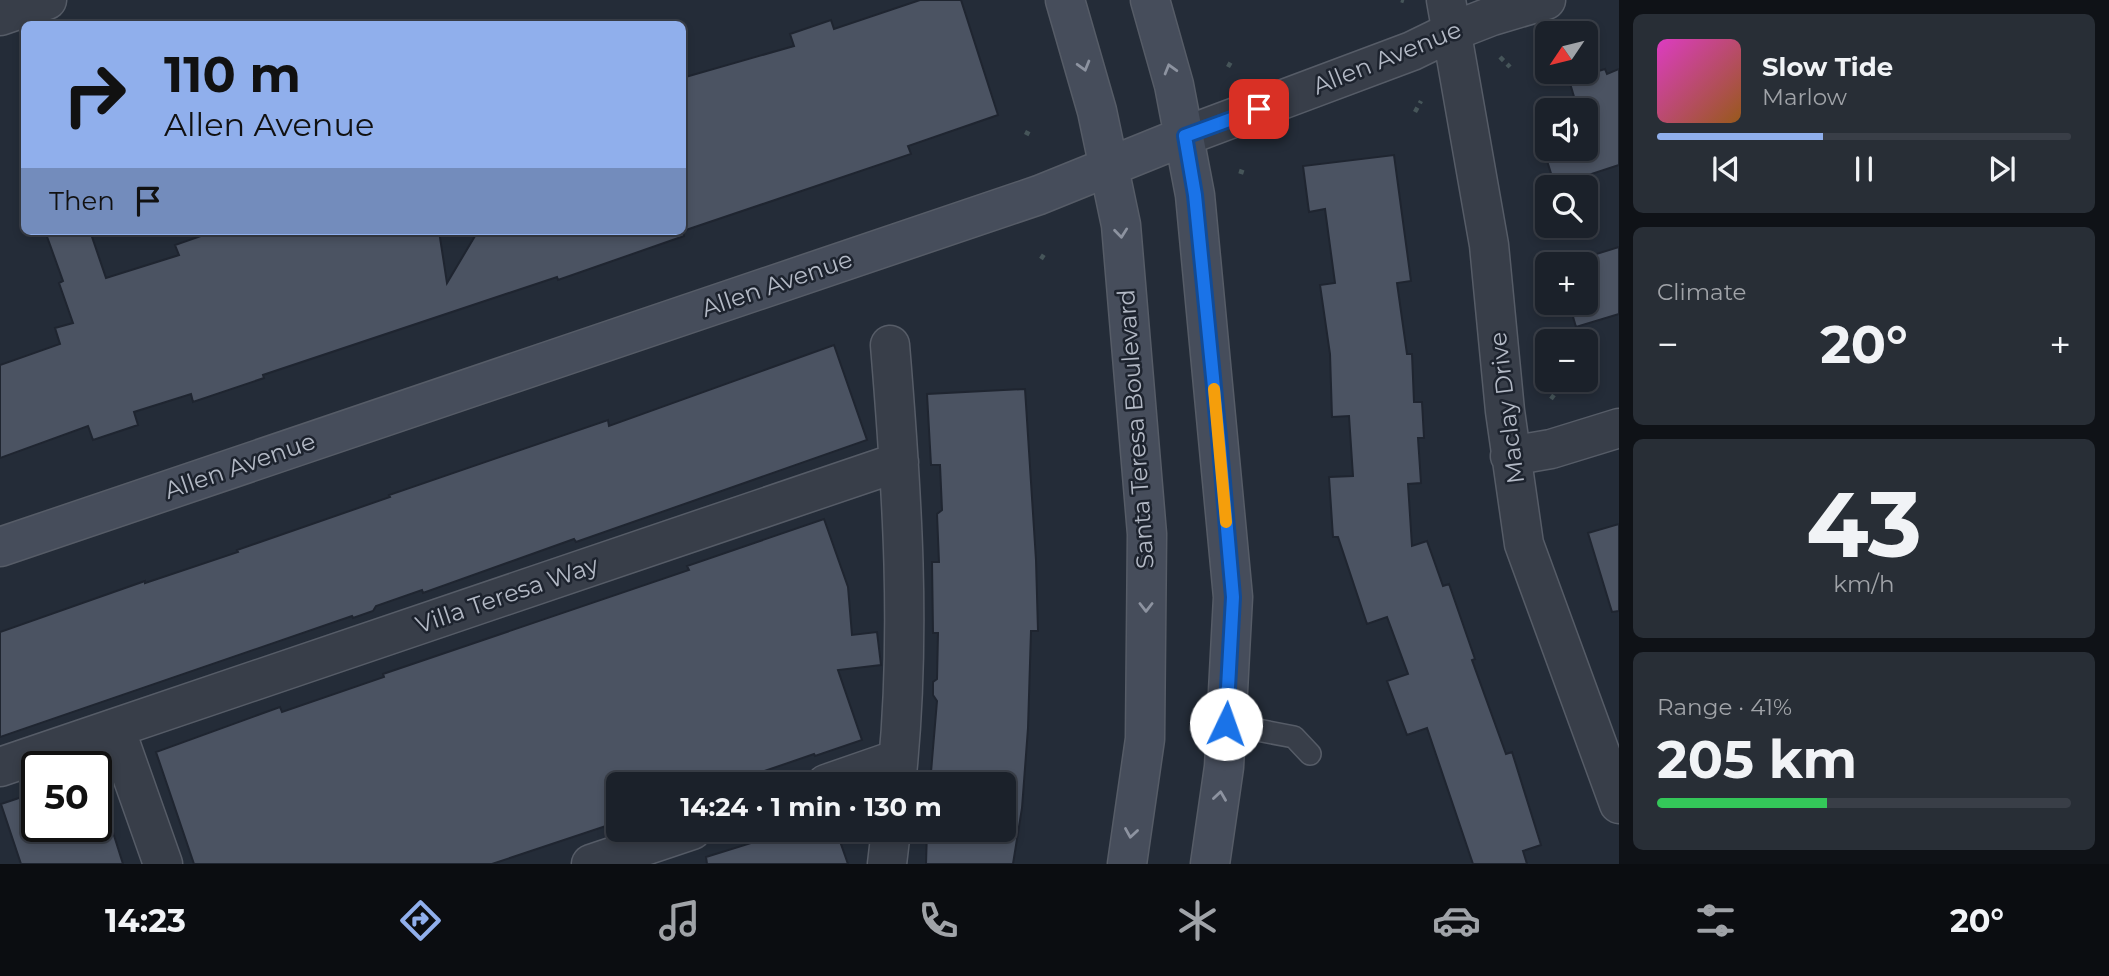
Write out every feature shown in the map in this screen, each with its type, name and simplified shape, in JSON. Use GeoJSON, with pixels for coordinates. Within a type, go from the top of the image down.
{"type":"FeatureCollection","features":[{"type":"Feature","properties":{"kind":"main road","name":"Santa Teresa Boulevard"},"geometry":{"type":"LineString","coordinates":[[1065,0],[1110,166],[1121,225],[1147,534],[1145,739],[1127,864]]}},
{"type":"Feature","properties":{"kind":"main road"},"geometry":{"type":"LineString","coordinates":[[1150,0],[1174,85],[1195,195],[1233,597],[1224,767],[1210,864]]}},
{"type":"Feature","properties":{"kind":"main road","name":"Allen Avenue"},"geometry":{"type":"LineString","coordinates":[[0,547],[1039,195],[1185,136]]}},
{"type":"Feature","properties":{"kind":"street"},"geometry":{"type":"LineString","coordinates":[[0,16],[47,0]]}},
{"type":"Feature","properties":{"kind":"street","name":"Allen Avenue"},"geometry":{"type":"LineString","coordinates":[[1185,136],[1412,51],[1448,16],[1492,16],[1546,0]]}},
{"type":"Feature","properties":{"kind":"street","name":"Maclay Drive"},"geometry":{"type":"LineString","coordinates":[[1448,16],[1489,245],[1510,456],[1524,544],[1619,804]]}},
{"type":"Feature","properties":{"kind":"street"},"geometry":{"type":"LineString","coordinates":[[890,345],[900,462],[904,616],[897,772]]}},
{"type":"Feature","properties":{"kind":"street"},"geometry":{"type":"LineString","coordinates":[[1510,456],[1551,449],[1619,428]]}},
{"type":"Feature","properties":{"kind":"street","name":"Villa Teresa Way"},"geometry":{"type":"LineString","coordinates":[[0,766],[900,462]]}},
{"type":"Feature","properties":{"kind":"street"},"geometry":{"type":"LineString","coordinates":[[116,728],[163,864]]}},
{"type":"Feature","properties":{"kind":"street"},"geometry":{"type":"LineString","coordinates":[[591,864],[656,842]]}},
{"type":"Feature","properties":{"kind":"street"},"geometry":{"type":"LineString","coordinates":[[887,864],[890,842]]}},
{"type":"Feature","properties":{"kind":"lane"},"geometry":{"type":"LineString","coordinates":[[1226,724],[1294,737],[1310,754]]}},
{"type":"Feature","properties":{"kind":"path"},"geometry":{"type":"LineString","coordinates":[[1500,57],[1510,67]]}},
{"type":"Feature","properties":{"kind":"path"},"geometry":{"type":"LineString","coordinates":[[1228,67],[1232,60]]}},
{"type":"Feature","properties":{"kind":"path"},"geometry":{"type":"LineString","coordinates":[[1415,113],[1421,101]]}},
{"type":"Feature","properties":{"kind":"path"},"geometry":{"type":"LineString","coordinates":[[1025,132],[1033,136]]}},
{"type":"Feature","properties":{"kind":"path"},"geometry":{"type":"LineString","coordinates":[[1239,171],[1248,174]]}},
{"type":"Feature","properties":{"kind":"path"},"geometry":{"type":"LineString","coordinates":[[1041,259],[1045,253]]}},
{"type":"Feature","properties":{"kind":"path"},"geometry":{"type":"LineString","coordinates":[[1550,399],[1556,392]]}},
{"type":"Feature","properties":{"kind":"building"},"geometry":{"type":"Polygon","coordinates":[[[920,0],[961,0],[998,115],[908,146],[911,154],[686,230],[686,77],[794,46],[790,34],[831,20],[834,29],[920,0]]]}},
{"type":"Feature","properties":{"kind":"building"},"geometry":{"type":"Polygon","coordinates":[[[1605,69],[1607,74],[1619,69],[1619,165],[1589,175],[1552,175],[1547,161],[1598,161],[1598,98],[1574,98],[1570,84],[1598,84],[1598,71],[1605,69]]]}},
{"type":"Feature","properties":{"kind":"building"},"geometry":{"type":"Polygon","coordinates":[[[1394,155],[1411,281],[1397,283],[1407,354],[1412,354],[1414,402],[1422,402],[1424,438],[1418,438],[1421,483],[1408,484],[1412,546],[1427,541],[1443,586],[1449,584],[1475,659],[1472,660],[1506,754],[1512,752],[1541,845],[1523,851],[1527,864],[1473,864],[1427,728],[1407,735],[1387,681],[1408,674],[1387,617],[1367,624],[1338,537],[1333,537],[1329,477],[1353,476],[1349,416],[1332,417],[1330,354],[1320,285],[1335,283],[1325,209],[1309,212],[1303,166],[1394,155]]]}},
{"type":"Feature","properties":{"kind":"building"},"geometry":{"type":"Polygon","coordinates":[[[46,235],[91,235],[106,278],[179,255],[175,245],[204,235],[440,235],[447,283],[476,235],[684,235],[558,280],[557,277],[263,375],[264,378],[193,402],[191,394],[134,412],[138,425],[93,440],[88,426],[0,458],[0,365],[60,344],[55,328],[73,323],[59,283],[63,281],[46,235]]]}},
{"type":"Feature","properties":{"kind":"building"},"geometry":{"type":"Polygon","coordinates":[[[1619,247],[1619,314],[1576,327],[1572,315],[1598,315],[1598,253],[1619,247]]]}},
{"type":"Feature","properties":{"kind":"building"},"geometry":{"type":"Polygon","coordinates":[[[834,345],[867,440],[576,542],[574,539],[423,593],[422,590],[376,606],[373,611],[353,618],[352,616],[0,737],[0,632],[145,581],[238,552],[237,550],[390,497],[389,495],[608,420],[609,426],[834,345]]]}},
{"type":"Feature","properties":{"kind":"building"},"geometry":{"type":"Polygon","coordinates":[[[1025,389],[1038,631],[1031,631],[1022,808],[1013,864],[926,864],[927,842],[1016,842],[1016,772],[931,772],[937,701],[933,695],[933,682],[937,679],[938,633],[933,633],[932,562],[939,562],[937,514],[942,510],[940,465],[931,465],[927,394],[1025,389]]]}},
{"type":"Feature","properties":{"kind":"building"},"geometry":{"type":"Polygon","coordinates":[[[824,519],[848,587],[852,635],[877,632],[881,665],[838,670],[862,740],[762,772],[606,772],[606,826],[492,864],[194,864],[156,752],[280,707],[282,712],[384,677],[383,674],[689,570],[687,566],[824,519]]]}},
{"type":"Feature","properties":{"kind":"building"},"geometry":{"type":"Polygon","coordinates":[[[1619,524],[1619,611],[1612,612],[1588,533],[1619,524]]]}},
{"type":"Feature","properties":{"kind":"building"},"geometry":{"type":"Polygon","coordinates":[[[21,797],[21,842],[112,842],[112,829],[123,864],[21,864],[1,804],[21,797]]]}},
{"type":"Feature","properties":{"kind":"building"},"geometry":{"type":"Polygon","coordinates":[[[754,842],[840,842],[848,864],[707,864],[706,857],[754,842]]]}},
{"type":"Feature","properties":{"kind":"slow traffic"},"geometry":{"type":"LineString","coordinates":[[1214,389],[1226,522]]}},
{"type":"Feature","properties":{"kind":"route"},"geometry":{"type":"LineString","coordinates":[[1226,724],[1233,597],[1195,195],[1185,136],[1259,109]]}}]}
